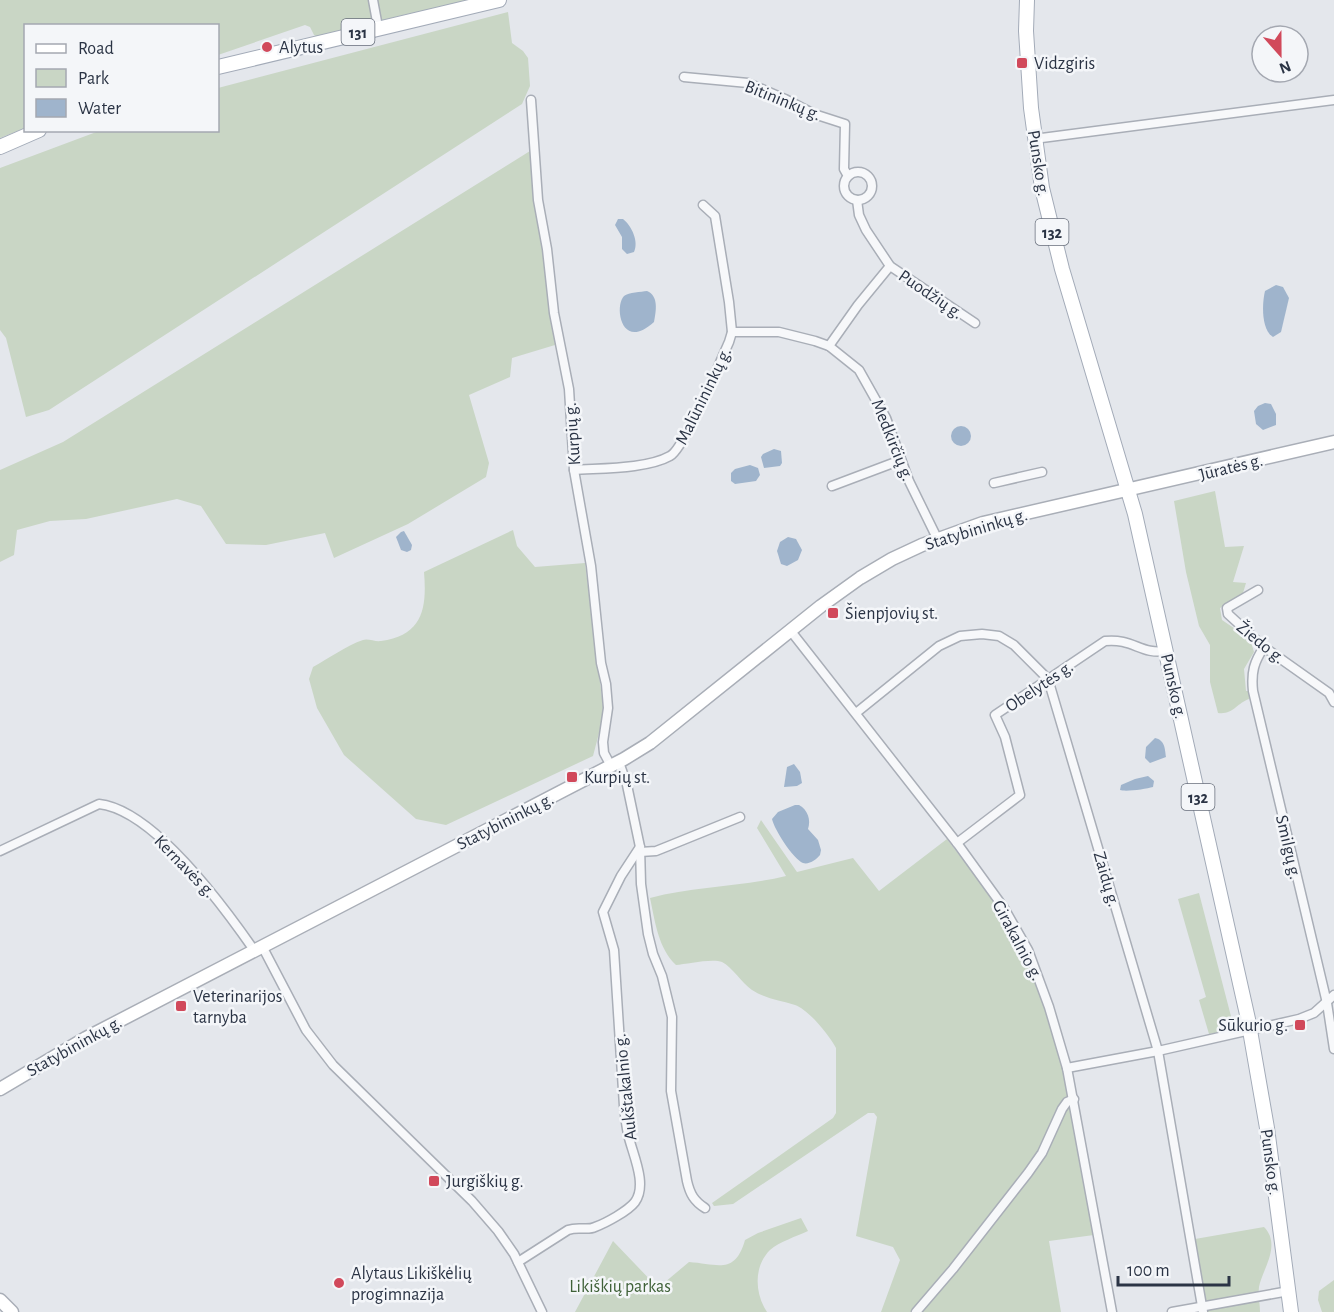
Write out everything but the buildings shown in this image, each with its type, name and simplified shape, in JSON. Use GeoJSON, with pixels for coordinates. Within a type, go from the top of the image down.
{"type":"FeatureCollection","features":[{"type":"Feature","properties":{"kind":"main road","name":"131"},"geometry":{"type":"LineString","coordinates":[[219,67],[499,0]]}},
{"type":"Feature","properties":{"kind":"main road","name":"Punsko g."},"geometry":{"type":"LineString","coordinates":[[1027,0],[1026,31],[1034,139],[1042,188],[1062,269],[1129,491],[1166,651],[1250,1030],[1267,1128],[1292,1312]]}},
{"type":"Feature","properties":{"kind":"main road","name":"Punsko g."},"geometry":{"type":"LineString","coordinates":[[1029,66],[1035,0]]}},
{"type":"Feature","properties":{"kind":"main road"},"geometry":{"type":"LineString","coordinates":[[0,147],[34,132]]}},
{"type":"Feature","properties":{"kind":"street"},"geometry":{"type":"LineString","coordinates":[[373,0],[378,27]]}},
{"type":"Feature","properties":{"kind":"street","name":"Bitininkų g."},"geometry":{"type":"LineString","coordinates":[[684,77],[748,83],[814,114],[845,124],[844,169],[848,176]]}},
{"type":"Feature","properties":{"kind":"street","name":"Kurpių g."},"geometry":{"type":"LineString","coordinates":[[531,100],[538,200],[547,249],[554,313],[569,389],[574,470],[591,566],[601,663],[606,684],[608,708],[603,742],[604,753],[615,764]]}},
{"type":"Feature","properties":{"kind":"street"},"geometry":{"type":"LineString","coordinates":[[1034,139],[1334,100]]}},
{"type":"Feature","properties":{"kind":"street"},"geometry":{"type":"LineString","coordinates":[[855,172],[864,173],[872,183],[869,195],[857,200],[846,193],[844,184],[848,176],[855,172]]}},
{"type":"Feature","properties":{"kind":"street","name":"Puodžių g."},"geometry":{"type":"LineString","coordinates":[[857,200],[859,215],[866,230],[890,267],[975,323]]}},
{"type":"Feature","properties":{"kind":"street","name":"Malūnininkų g."},"geometry":{"type":"LineString","coordinates":[[574,470],[651,463],[673,455],[680,446],[732,332],[715,216],[704,205]]}},
{"type":"Feature","properties":{"kind":"street"},"geometry":{"type":"LineString","coordinates":[[829,346],[858,305],[890,267]]}},
{"type":"Feature","properties":{"kind":"street","name":"Medkirčių g."},"geometry":{"type":"LineString","coordinates":[[732,332],[779,332],[829,346],[859,370],[868,382],[886,418],[909,481],[937,538]]}},
{"type":"Feature","properties":{"kind":"street","name":"Jūratės g."},"geometry":{"type":"LineString","coordinates":[[1129,491],[1334,442]]}},
{"type":"Feature","properties":{"kind":"street"},"geometry":{"type":"LineString","coordinates":[[832,486],[901,460]]}},
{"type":"Feature","properties":{"kind":"street"},"geometry":{"type":"LineString","coordinates":[[994,483],[1042,472]]}},
{"type":"Feature","properties":{"kind":"street","name":"Statybininkų g."},"geometry":{"type":"LineString","coordinates":[[0,1089],[79,1041],[615,764],[650,743],[790,630],[860,578],[892,559],[937,538],[983,523],[1129,491]]}},
{"type":"Feature","properties":{"kind":"street","name":"Žiedo g."},"geometry":{"type":"LineString","coordinates":[[1258,590],[1227,608],[1228,614],[1264,647],[1331,690],[1334,702]]}},
{"type":"Feature","properties":{"kind":"street","name":"Girakalnio g."},"geometry":{"type":"LineString","coordinates":[[790,630],[957,843],[1004,908],[1028,950],[1049,1007],[1067,1068],[1112,1312]]}},
{"type":"Feature","properties":{"kind":"street","name":"Zaidų g."},"geometry":{"type":"LineString","coordinates":[[856,713],[939,646],[960,636],[982,634],[999,636],[1014,645],[1048,679],[1158,1051],[1203,1309]]}},
{"type":"Feature","properties":{"kind":"street","name":"Obelytės g."},"geometry":{"type":"LineString","coordinates":[[957,843],[1020,795],[1005,736],[995,715],[1106,641],[1131,642],[1154,653],[1166,651]]}},
{"type":"Feature","properties":{"kind":"street","name":"Smilgų g."},"geometry":{"type":"LineString","coordinates":[[1264,647],[1254,662],[1251,675],[1253,691],[1327,1003],[1334,1049]]}},
{"type":"Feature","properties":{"kind":"street"},"geometry":{"type":"LineString","coordinates":[[615,764],[627,785],[640,850],[641,884],[648,934],[672,1017],[670,1091],[685,1170],[690,1193],[696,1202],[705,1208]]}},
{"type":"Feature","properties":{"kind":"street","name":"Kernavės g."},"geometry":{"type":"LineString","coordinates":[[0,851],[99,804],[109,805],[150,830],[177,855],[203,881],[258,948]]}},
{"type":"Feature","properties":{"kind":"street"},"geometry":{"type":"LineString","coordinates":[[640,850],[656,851],[666,848],[740,817]]}},
{"type":"Feature","properties":{"kind":"street","name":"Aukštakalnio g."},"geometry":{"type":"LineString","coordinates":[[518,1262],[568,1230],[577,1227],[593,1228],[613,1219],[635,1202],[639,1178],[627,1131],[624,1106],[614,950],[603,912],[621,876],[640,850]]}},
{"type":"Feature","properties":{"kind":"street"},"geometry":{"type":"LineString","coordinates":[[258,948],[306,1030],[323,1054],[477,1207],[498,1231],[518,1262],[542,1312]]}},
{"type":"Feature","properties":{"kind":"street"},"geometry":{"type":"LineString","coordinates":[[1067,1068],[1158,1051],[1299,1019],[1314,1013],[1334,995]]}},
{"type":"Feature","properties":{"kind":"street"},"geometry":{"type":"LineString","coordinates":[[916,1312],[1033,1167],[1062,1109],[1067,1102],[1074,1099]]}},
{"type":"Feature","properties":{"kind":"street"},"geometry":{"type":"LineString","coordinates":[[1172,1312],[1203,1309],[1289,1291]]}},
{"type":"Feature","properties":{"kind":"street"},"geometry":{"type":"LineString","coordinates":[[0,1300],[12,1312]]}},
{"type":"Feature","properties":{"kind":"green space"},"geometry":{"type":"Polygon","coordinates":[[[0,0],[477,0],[403,15],[318,37],[314,35],[310,27],[305,25],[219,55],[219,24],[24,24],[24,128],[0,138],[0,0]]]}},
{"type":"Feature","properties":{"kind":"green space"},"geometry":{"type":"Polygon","coordinates":[[[508,12],[512,43],[528,58],[530,86],[522,104],[49,410],[26,417],[6,338],[0,330],[0,168],[96,132],[219,132],[219,88],[508,12]]]}},
{"type":"Feature","properties":{"kind":"green space"},"geometry":{"type":"Polygon","coordinates":[[[530,151],[555,345],[512,358],[510,377],[469,395],[489,463],[486,477],[408,524],[334,558],[325,533],[266,545],[226,544],[201,506],[177,499],[86,519],[50,521],[17,530],[14,555],[0,562],[0,470],[63,442],[530,151]]]}},
{"type":"Feature","properties":{"kind":"green space"},"geometry":{"type":"Polygon","coordinates":[[[1215,491],[1225,547],[1244,546],[1233,582],[1246,583],[1243,593],[1220,608],[1222,620],[1250,639],[1254,652],[1244,669],[1246,691],[1250,691],[1249,699],[1231,711],[1223,713],[1218,713],[1210,682],[1210,645],[1199,626],[1186,572],[1174,501],[1215,491]]]}},
{"type":"Feature","properties":{"kind":"green space"},"geometry":{"type":"Polygon","coordinates":[[[513,530],[517,546],[535,567],[585,563],[604,714],[593,756],[446,825],[416,819],[344,755],[317,708],[309,679],[313,667],[357,642],[367,639],[381,641],[406,633],[414,626],[423,608],[424,572],[513,530]]]}},
{"type":"Feature","properties":{"kind":"green space"},"geometry":{"type":"Polygon","coordinates":[[[761,820],[797,872],[853,858],[879,891],[947,839],[994,901],[1015,934],[1044,999],[1063,1065],[1094,1235],[1049,1241],[1061,1312],[881,1312],[900,1260],[893,1247],[856,1236],[877,1117],[874,1113],[868,1113],[733,1204],[714,1206],[712,1203],[833,1118],[836,1113],[836,1048],[812,1017],[795,1005],[752,990],[722,962],[706,961],[676,965],[665,951],[656,925],[650,898],[786,876],[757,828],[761,820]]]}},
{"type":"Feature","properties":{"kind":"green space"},"geometry":{"type":"Polygon","coordinates":[[[1199,893],[1233,1024],[1226,1031],[1209,1034],[1199,1000],[1206,997],[1178,899],[1199,893]]]}},
{"type":"Feature","properties":{"kind":"green space","name":"Likiškių parkas"},"geometry":{"type":"Polygon","coordinates":[[[801,1218],[808,1231],[770,1250],[764,1257],[758,1272],[758,1289],[767,1312],[575,1312],[613,1241],[658,1288],[689,1262],[717,1265],[731,1263],[741,1251],[745,1240],[801,1218]]]}},
{"type":"Feature","properties":{"kind":"green space"},"geometry":{"type":"Polygon","coordinates":[[[1264,1227],[1269,1234],[1271,1249],[1259,1287],[1260,1312],[1206,1312],[1195,1239],[1264,1227]]]}},
{"type":"Feature","properties":{"kind":"green space"},"geometry":{"type":"Polygon","coordinates":[[[1334,1280],[1334,1312],[1322,1312],[1318,1300],[1319,1291],[1334,1280]]]}},
{"type":"Feature","properties":{"kind":"water"},"geometry":{"type":"Polygon","coordinates":[[[618,219],[623,219],[632,230],[636,244],[634,252],[627,254],[622,249],[622,237],[615,225],[618,219]]]}},
{"type":"Feature","properties":{"kind":"water"},"geometry":{"type":"Polygon","coordinates":[[[1276,285],[1283,287],[1289,298],[1281,332],[1273,337],[1264,323],[1263,302],[1265,291],[1276,285]]]}},
{"type":"Feature","properties":{"kind":"water"},"geometry":{"type":"Polygon","coordinates":[[[647,291],[655,300],[654,322],[643,330],[634,332],[627,330],[620,317],[621,301],[626,295],[647,291]]]}},
{"type":"Feature","properties":{"kind":"water"},"geometry":{"type":"Polygon","coordinates":[[[1265,403],[1271,404],[1276,414],[1276,425],[1263,430],[1256,424],[1254,411],[1265,403]]]}},
{"type":"Feature","properties":{"kind":"water"},"geometry":{"type":"Polygon","coordinates":[[[961,426],[968,429],[971,436],[968,443],[961,446],[954,443],[951,436],[954,429],[961,426]]]}},
{"type":"Feature","properties":{"kind":"water"},"geometry":{"type":"Polygon","coordinates":[[[774,449],[781,451],[782,463],[780,466],[764,468],[761,457],[774,449]]]}},
{"type":"Feature","properties":{"kind":"water"},"geometry":{"type":"Polygon","coordinates":[[[750,465],[758,468],[760,475],[756,481],[735,484],[731,481],[731,473],[735,469],[750,465]]]}},
{"type":"Feature","properties":{"kind":"water"},"geometry":{"type":"Polygon","coordinates":[[[404,531],[412,545],[411,550],[407,552],[401,550],[396,537],[404,531]]]}},
{"type":"Feature","properties":{"kind":"water"},"geometry":{"type":"Polygon","coordinates":[[[788,537],[796,539],[802,550],[798,560],[787,566],[781,564],[777,551],[780,542],[788,537]]]}},
{"type":"Feature","properties":{"kind":"water"},"geometry":{"type":"Polygon","coordinates":[[[1155,738],[1163,743],[1166,757],[1150,763],[1145,758],[1146,747],[1155,738]]]}},
{"type":"Feature","properties":{"kind":"water"},"geometry":{"type":"Polygon","coordinates":[[[794,764],[800,772],[802,783],[797,786],[784,787],[787,767],[794,764]]]}},
{"type":"Feature","properties":{"kind":"water"},"geometry":{"type":"Polygon","coordinates":[[[1148,776],[1154,781],[1153,787],[1120,790],[1121,785],[1148,776]]]}},
{"type":"Feature","properties":{"kind":"water"},"geometry":{"type":"Polygon","coordinates":[[[799,805],[807,812],[808,829],[818,840],[821,850],[819,857],[808,863],[803,863],[789,850],[772,819],[778,812],[799,805]]]}},
{"type":"Feature","properties":{"kind":"place","name":"Alytus"},"geometry":{"type":"Point","coordinates":[267,47]}},
{"type":"Feature","properties":{"kind":"place","name":"Vidzgiris"},"geometry":{"type":"Point","coordinates":[1022,63]}},
{"type":"Feature","properties":{"kind":"place","name":"Šienpjovių st."},"geometry":{"type":"Point","coordinates":[833,613]}},
{"type":"Feature","properties":{"kind":"place","name":"Kurpių st."},"geometry":{"type":"Point","coordinates":[572,777]}},
{"type":"Feature","properties":{"kind":"place","name":"Veterinarijos tarnyba"},"geometry":{"type":"Point","coordinates":[181,1006]}},
{"type":"Feature","properties":{"kind":"place","name":"Sūkurio g."},"geometry":{"type":"Point","coordinates":[1300,1025]}},
{"type":"Feature","properties":{"kind":"place","name":"Jurgiškių g."},"geometry":{"type":"Point","coordinates":[434,1181]}},
{"type":"Feature","properties":{"kind":"place","name":"Alytaus Likiškėlių progimnazija"},"geometry":{"type":"Point","coordinates":[339,1283]}}]}
